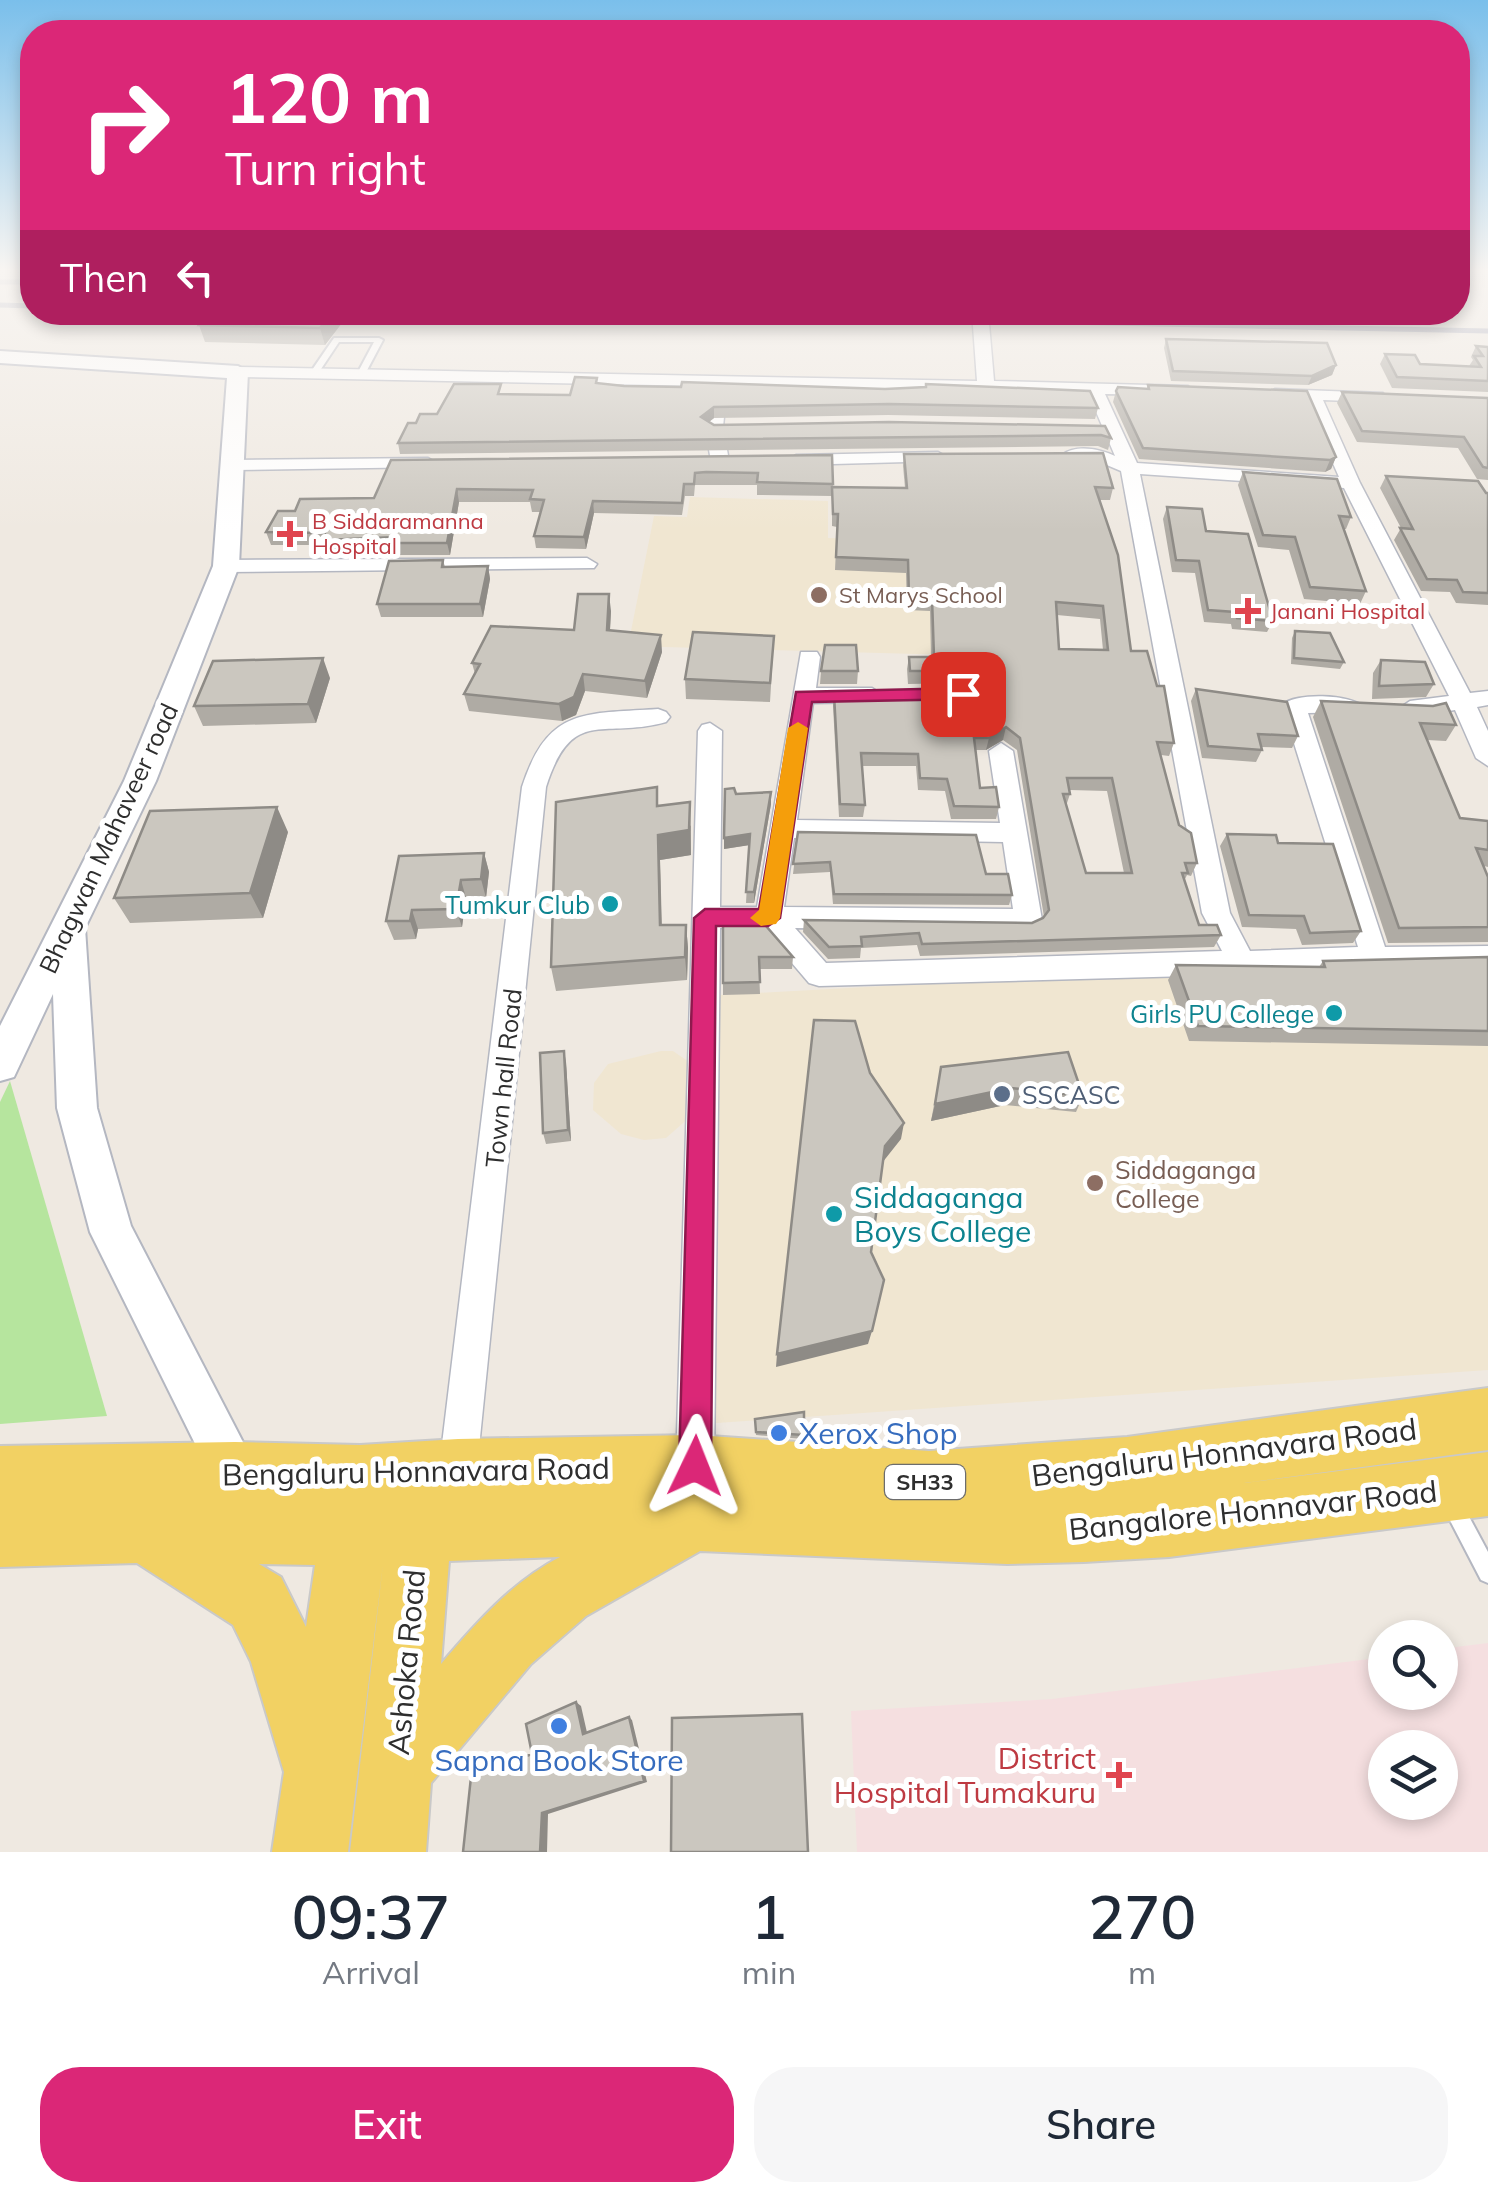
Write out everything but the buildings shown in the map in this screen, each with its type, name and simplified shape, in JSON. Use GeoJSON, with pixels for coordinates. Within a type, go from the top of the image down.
{"type":"FeatureCollection","features":[{"type":"Feature","properties":{"kind":"main road","name":"Bengaluru Honnavara Road"},"geometry":{"type":"LineString","coordinates":[[695,1493],[890,1481],[1021,1478],[1127,1468],[1488,1419]]}},
{"type":"Feature","properties":{"kind":"main road","name":"Bengaluru Honnavara Road"},"geometry":{"type":"LineString","coordinates":[[0,1478],[235,1474],[411,1502]]}},
{"type":"Feature","properties":{"kind":"main road","name":"Bangalore Honnavar Road"},"geometry":{"type":"LineString","coordinates":[[411,1502],[695,1493],[989,1531],[1084,1530],[1170,1525],[1466,1487]]}},
{"type":"Feature","properties":{"kind":"main road"},"geometry":{"type":"LineString","coordinates":[[396,1769],[506,1640],[562,1592],[695,1493]]}},
{"type":"Feature","properties":{"kind":"main road"},"geometry":{"type":"LineString","coordinates":[[0,1535],[144,1530],[411,1502],[320,1777],[310,1852]]}},
{"type":"Feature","properties":{"kind":"main road","name":"Ashoka Road"},"geometry":{"type":"LineString","coordinates":[[388,1852],[411,1502]]}},
{"type":"Feature","properties":{"kind":"main road"},"geometry":{"type":"LineString","coordinates":[[144,1530],[257,1601],[283,1654],[320,1777]]}},
{"type":"Feature","properties":{"kind":"street"},"geometry":{"type":"LineString","coordinates":[[984,356],[986,387]]}},
{"type":"Feature","properties":{"kind":"street"},"geometry":{"type":"LineString","coordinates":[[0,358],[238,372],[1204,391]]}},
{"type":"Feature","properties":{"kind":"street","name":"Bhagwan Mahaveer road"},"geometry":{"type":"LineString","coordinates":[[0,1065],[140,781],[226,566],[238,372]]}},
{"type":"Feature","properties":{"kind":"street"},"geometry":{"type":"LineString","coordinates":[[720,380],[724,427],[720,461]]}},
{"type":"Feature","properties":{"kind":"street"},"geometry":{"type":"LineString","coordinates":[[1094,386],[1105,428],[1130,468],[1180,688],[1216,913],[1242,962]]}},
{"type":"Feature","properties":{"kind":"street"},"geometry":{"type":"LineString","coordinates":[[1259,393],[1404,398]]}},
{"type":"Feature","properties":{"kind":"street"},"geometry":{"type":"LineString","coordinates":[[1312,396],[1351,484],[1475,699],[1488,758]]}},
{"type":"Feature","properties":{"kind":"street"},"geometry":{"type":"LineString","coordinates":[[1061,455],[1098,455],[1130,468],[1351,484]]}},
{"type":"Feature","properties":{"kind":"street"},"geometry":{"type":"LineString","coordinates":[[775,460],[961,457]]}},
{"type":"Feature","properties":{"kind":"street"},"geometry":{"type":"LineString","coordinates":[[232,465],[447,463]]}},
{"type":"Feature","properties":{"kind":"street"},"geometry":{"type":"LineString","coordinates":[[226,566],[587,564]]}},
{"type":"Feature","properties":{"kind":"street"},"geometry":{"type":"LineString","coordinates":[[768,918],[809,657]]}},
{"type":"Feature","properties":{"kind":"street"},"geometry":{"type":"LineString","coordinates":[[803,696],[892,695]]}},
{"type":"Feature","properties":{"kind":"street"},"geometry":{"type":"LineString","coordinates":[[1375,958],[1286,704],[1423,710],[1475,699]]}},
{"type":"Feature","properties":{"kind":"street","name":"Town hall Road"},"geometry":{"type":"LineString","coordinates":[[411,1502],[534,786],[548,748],[564,732],[590,724],[658,717]]}},
{"type":"Feature","properties":{"kind":"street"},"geometry":{"type":"LineString","coordinates":[[695,1493],[710,731]]}},
{"type":"Feature","properties":{"kind":"street"},"geometry":{"type":"LineString","coordinates":[[705,918],[1028,920],[1001,751]]}},
{"type":"Feature","properties":{"kind":"street"},"geometry":{"type":"LineString","coordinates":[[783,829],[1014,833]]}},
{"type":"Feature","properties":{"kind":"street"},"geometry":{"type":"LineString","coordinates":[[768,918],[819,976],[1488,957]]}},
{"type":"Feature","properties":{"kind":"street"},"geometry":{"type":"LineString","coordinates":[[69,925],[77,1108],[95,1182],[111,1232],[235,1474]]}},
{"type":"Feature","properties":{"kind":"lane"},"geometry":{"type":"LineString","coordinates":[[314,373],[326,356]]}},
{"type":"Feature","properties":{"kind":"lane"},"geometry":{"type":"LineString","coordinates":[[361,374],[370,356]]}},
{"type":"Feature","properties":{"kind":"lane"},"geometry":{"type":"LineString","coordinates":[[1466,1487],[1488,1573]]}},
{"type":"Feature","properties":{"kind":"shaded area","name":"St Marys School"},"geometry":{"type":"Polygon","coordinates":[[[690,497],[828,501],[828,538],[1010,544],[990,656],[628,646],[654,516],[687,517],[690,497]]]}},
{"type":"Feature","properties":{"kind":"shaded area","name":"Siddaganga College"},"geometry":{"type":"Polygon","coordinates":[[[1273,965],[1488,968],[1488,1370],[702,1424],[701,996],[1273,965]]]}},
{"type":"Feature","properties":{"kind":"shaded area"},"geometry":{"type":"Polygon","coordinates":[[[673,1051],[689,1062],[691,1116],[666,1138],[644,1140],[621,1134],[593,1110],[594,1083],[608,1064],[673,1051]]]}},
{"type":"Feature","properties":{"kind":"shaded area","name":"District Hospital Tumakuru"},"geometry":{"type":"Polygon","coordinates":[[[1488,1643],[1488,1852],[857,1852],[851,1711],[1052,1699],[1368,1659],[1368,1710],[1458,1710],[1458,1647],[1488,1643]]]}},
{"type":"Feature","properties":{"kind":"green space"},"geometry":{"type":"Polygon","coordinates":[[[10,1081],[107,1416],[0,1424],[0,1102],[10,1081]]]}},
{"type":"Feature","properties":{"kind":"slow traffic"},"geometry":{"type":"LineString","coordinates":[[761,918],[768,918],[798,728]]}},
{"type":"Feature","properties":{"kind":"place","name":"B Siddaramanna Hospital"},"geometry":{"type":"Point","coordinates":[290,534]}},
{"type":"Feature","properties":{"kind":"place","name":"St Marys School"},"geometry":{"type":"Point","coordinates":[819,595]}},
{"type":"Feature","properties":{"kind":"place","name":"Janani Hospital"},"geometry":{"type":"Point","coordinates":[1248,611]}},
{"type":"Feature","properties":{"kind":"place","name":"Tumkur Club"},"geometry":{"type":"Point","coordinates":[610,904]}},
{"type":"Feature","properties":{"kind":"place","name":"Girls PU College"},"geometry":{"type":"Point","coordinates":[1334,1013]}},
{"type":"Feature","properties":{"kind":"place","name":"SSCASC"},"geometry":{"type":"Point","coordinates":[1002,1094]}},
{"type":"Feature","properties":{"kind":"place","name":"Siddaganga College"},"geometry":{"type":"Point","coordinates":[1095,1183]}},
{"type":"Feature","properties":{"kind":"place","name":"Siddaganga Boys College"},"geometry":{"type":"Point","coordinates":[834,1214]}},
{"type":"Feature","properties":{"kind":"place","name":"Xerox Shop"},"geometry":{"type":"Point","coordinates":[779,1433]}},
{"type":"Feature","properties":{"kind":"place","name":"Sapna Book Store"},"geometry":{"type":"Point","coordinates":[559,1726]}},
{"type":"Feature","properties":{"kind":"place","name":"District Hospital Tumakuru"},"geometry":{"type":"Point","coordinates":[1119,1775]}},
{"type":"Feature","properties":{"kind":"route"},"geometry":{"type":"LineString","coordinates":[[695,1466],[704,1138],[705,918],[768,918],[803,696],[963,694]]}}]}
